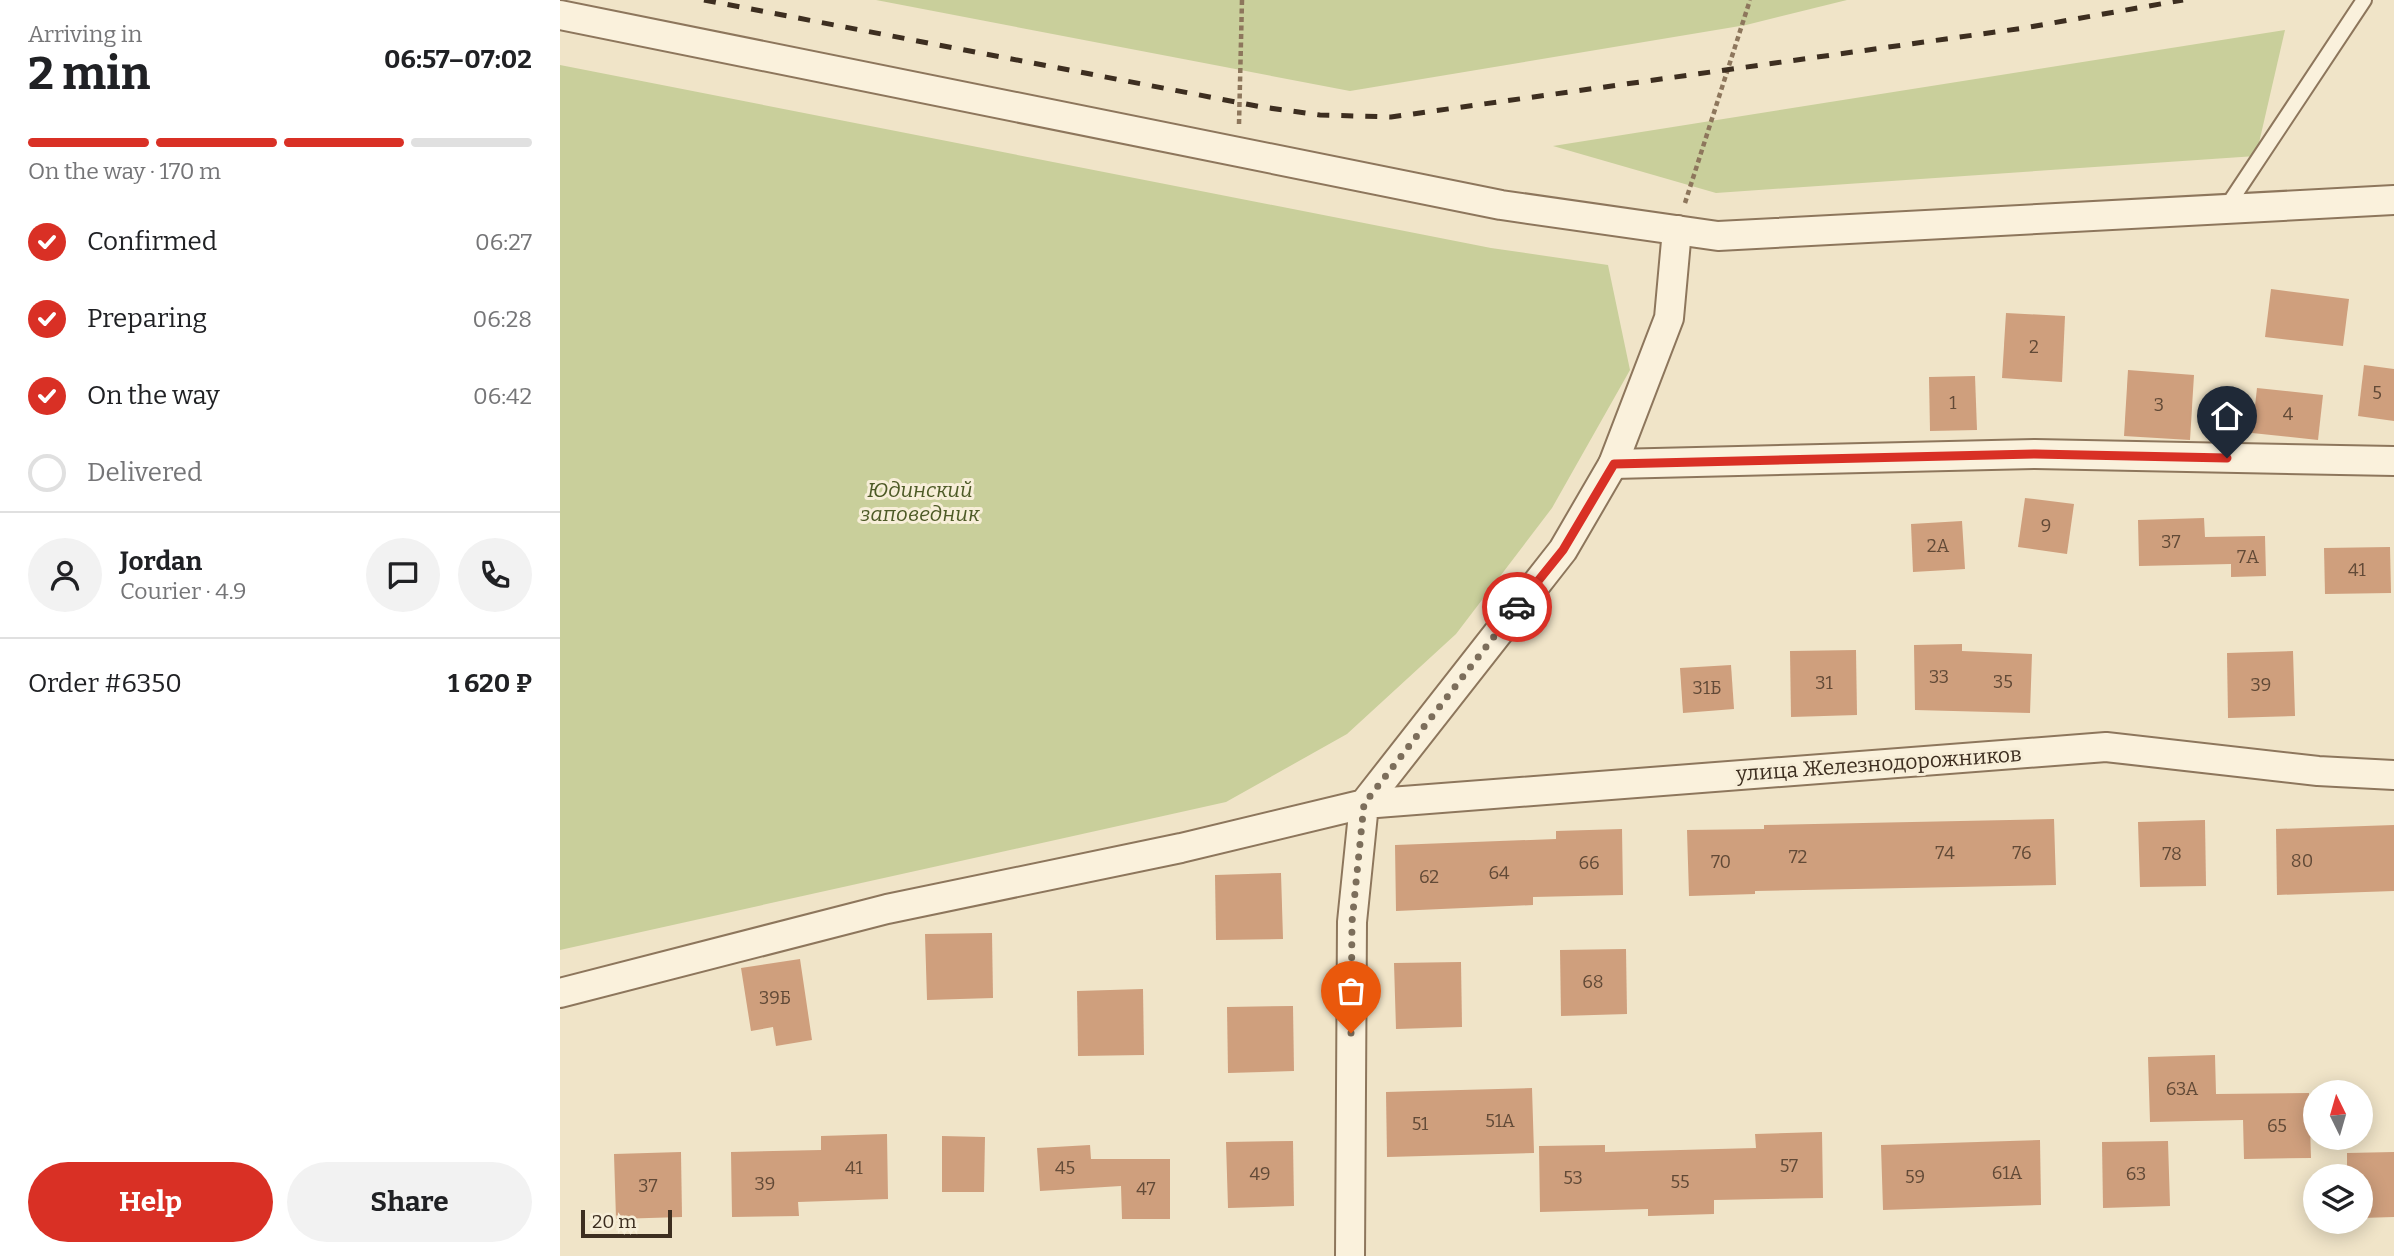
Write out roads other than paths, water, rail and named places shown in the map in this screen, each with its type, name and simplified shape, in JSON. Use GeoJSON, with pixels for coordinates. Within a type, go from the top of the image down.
{"type":"FeatureCollection","features":[{"type":"Feature","properties":{"kind":"street"},"geometry":{"type":"LineString","coordinates":[[560,15],[1501,205],[1718,236],[2394,200]]}},
{"type":"Feature","properties":{"kind":"street"},"geometry":{"type":"LineString","coordinates":[[1350,1256],[1352,922],[1364,804],[1563,550],[1614,464],[1669,318],[1677,230]]}},
{"type":"Feature","properties":{"kind":"street"},"geometry":{"type":"LineString","coordinates":[[1614,464],[2035,454],[2394,461]]}},
{"type":"Feature","properties":{"kind":"street","name":"улица Железнодорожников"},"geometry":{"type":"LineString","coordinates":[[560,993],[887,909],[1181,848],[1364,804],[2106,747],[2318,771],[2394,775]]}},
{"type":"Feature","properties":{"kind":"lane"},"geometry":{"type":"LineString","coordinates":[[2225,209],[2364,0]]}},
{"type":"Feature","properties":{"kind":"railway"},"geometry":{"type":"LineString","coordinates":[[704,0],[1262,107],[1320,115],[1391,117],[2024,28],[2183,0]]}},
{"type":"Feature","properties":{"kind":"park label","name":"Юдинский заповедник"},"geometry":{"type":"Point","coordinates":[920,502]}}]}
